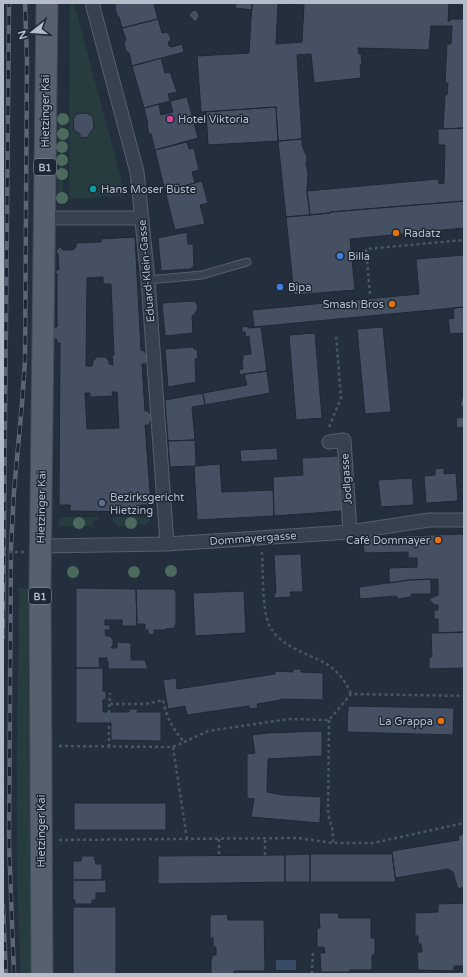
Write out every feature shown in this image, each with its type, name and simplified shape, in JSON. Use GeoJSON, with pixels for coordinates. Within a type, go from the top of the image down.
{"type":"FeatureCollection","features":[{"type":"Feature","properties":{"kind":"main road","name":"Hietzinger Kai"},"geometry":{"type":"LineString","coordinates":[[42,974],[40,746],[32,549],[44,218],[47,3]]}},
{"type":"Feature","properties":{"kind":"street","name":"Eduard-Klein-Gasse"},"geometry":{"type":"LineString","coordinates":[[92,3],[137,172],[148,280],[167,544]]}},
{"type":"Feature","properties":{"kind":"street"},"geometry":{"type":"LineString","coordinates":[[44,218],[142,218]]}},
{"type":"Feature","properties":{"kind":"street","name":"Jodlgasse"},"geometry":{"type":"LineString","coordinates":[[330,442],[344,440],[350,532]]}},
{"type":"Feature","properties":{"kind":"street","name":"Dommayergasse"},"geometry":{"type":"LineString","coordinates":[[32,549],[167,544],[261,538],[350,532],[429,520],[464,520]]}},
{"type":"Feature","properties":{"kind":"lane"},"geometry":{"type":"LineString","coordinates":[[148,280],[202,275],[247,262]]}},
{"type":"Feature","properties":{"kind":"path"},"geometry":{"type":"LineString","coordinates":[[370,294],[366,249],[464,240]]}},
{"type":"Feature","properties":{"kind":"path"},"geometry":{"type":"LineString","coordinates":[[330,442],[328,429],[341,398],[336,336]]}},
{"type":"Feature","properties":{"kind":"path"},"geometry":{"type":"LineString","coordinates":[[261,538],[266,611],[269,624],[276,635],[290,646],[331,667],[340,675],[352,694]]}},
{"type":"Feature","properties":{"kind":"path"},"geometry":{"type":"LineString","coordinates":[[3,552],[32,549]]}},
{"type":"Feature","properties":{"kind":"path"},"geometry":{"type":"LineString","coordinates":[[110,693],[110,713]]}},
{"type":"Feature","properties":{"kind":"path"},"geometry":{"type":"LineString","coordinates":[[333,842],[333,831],[328,814],[329,720],[352,694],[464,696]]}},
{"type":"Feature","properties":{"kind":"path"},"geometry":{"type":"LineString","coordinates":[[110,704],[146,704],[163,700],[167,716],[174,730],[184,742]]}},
{"type":"Feature","properties":{"kind":"path"},"geometry":{"type":"LineString","coordinates":[[40,746],[173,747],[208,731],[223,728],[288,719],[329,720]]}},
{"type":"Feature","properties":{"kind":"path"},"geometry":{"type":"LineString","coordinates":[[109,723],[109,747]]}},
{"type":"Feature","properties":{"kind":"path"},"geometry":{"type":"LineString","coordinates":[[173,747],[187,839]]}},
{"type":"Feature","properties":{"kind":"path"},"geometry":{"type":"LineString","coordinates":[[41,841],[298,838],[333,842],[373,843],[464,823]]}},
{"type":"Feature","properties":{"kind":"path"},"geometry":{"type":"LineString","coordinates":[[265,838],[265,855]]}},
{"type":"Feature","properties":{"kind":"path"},"geometry":{"type":"LineString","coordinates":[[219,839],[219,856]]}},
{"type":"Feature","properties":{"kind":"path"},"geometry":{"type":"LineString","coordinates":[[312,974],[313,950]]}},
{"type":"Feature","properties":{"kind":"path"},"geometry":{"type":"LineString","coordinates":[[459,974],[464,973]]}},
{"type":"Feature","properties":{"kind":"green space"},"geometry":{"type":"Polygon","coordinates":[[[70,3],[74,3],[125,193],[124,196],[69,199],[70,3]]]}},
{"type":"Feature","properties":{"kind":"green space"},"geometry":{"type":"Polygon","coordinates":[[[59,116],[63,116],[63,149],[59,149],[59,116]]]}},
{"type":"Feature","properties":{"kind":"green space"},"geometry":{"type":"Polygon","coordinates":[[[59,158],[63,158],[63,200],[58,200],[59,158]]]}},
{"type":"Feature","properties":{"kind":"green space"},"geometry":{"type":"Polygon","coordinates":[[[60,517],[98,517],[98,519],[93,521],[92,526],[61,526],[59,525],[60,517]]]}},
{"type":"Feature","properties":{"kind":"green space"},"geometry":{"type":"Polygon","coordinates":[[[113,517],[150,517],[150,520],[145,525],[118,526],[111,519],[113,517]]]}},
{"type":"Feature","properties":{"kind":"green space"},"geometry":{"type":"Polygon","coordinates":[[[19,588],[31,589],[31,974],[21,974],[17,877],[19,588]]]}},
{"type":"Feature","properties":{"kind":"water"},"geometry":{"type":"Polygon","coordinates":[[[276,960],[296,960],[296,970],[276,970],[276,960]]]}},
{"type":"Feature","properties":{"kind":"building"},"geometry":{"type":"Polygon","coordinates":[[[116,3],[159,3],[154,5],[158,19],[122,28],[115,8],[116,3]]]}},
{"type":"Feature","properties":{"kind":"building"},"geometry":{"type":"Polygon","coordinates":[[[236,3],[252,3],[252,10],[235,8],[236,3]]]}},
{"type":"Feature","properties":{"kind":"building"},"geometry":{"type":"Polygon","coordinates":[[[252,3],[449,3],[448,21],[451,19],[464,19],[464,128],[443,129],[445,95],[447,95],[448,83],[445,83],[447,44],[451,44],[452,26],[431,26],[429,50],[358,48],[359,54],[361,53],[361,78],[314,83],[311,54],[297,55],[302,139],[278,141],[276,107],[201,112],[197,56],[249,53],[252,3]],[[278,4],[276,44],[302,42],[304,5],[278,4]]]}},
{"type":"Feature","properties":{"kind":"building"},"geometry":{"type":"Polygon","coordinates":[[[195,10],[198,12],[199,17],[195,22],[189,15],[195,10]]]}},
{"type":"Feature","properties":{"kind":"building"},"geometry":{"type":"Polygon","coordinates":[[[158,19],[162,33],[166,32],[169,34],[171,39],[168,43],[169,46],[172,47],[182,44],[184,52],[132,66],[129,53],[126,51],[124,43],[126,40],[122,28],[158,19]]]}},
{"type":"Feature","properties":{"kind":"building"},"geometry":{"type":"Polygon","coordinates":[[[161,58],[165,73],[170,72],[177,92],[168,94],[170,101],[144,108],[132,66],[161,58]]]}},
{"type":"Feature","properties":{"kind":"building","name":"Hotel Viktoria"},"geometry":{"type":"Polygon","coordinates":[[[187,97],[198,138],[155,150],[151,134],[149,134],[144,108],[159,104],[161,115],[173,112],[170,101],[187,97]]]}},
{"type":"Feature","properties":{"kind":"building"},"geometry":{"type":"Polygon","coordinates":[[[276,107],[278,141],[208,145],[206,112],[276,107]]]}},
{"type":"Feature","properties":{"kind":"building"},"geometry":{"type":"Polygon","coordinates":[[[87,113],[93,117],[94,128],[89,134],[89,137],[80,138],[80,134],[74,130],[73,119],[77,114],[87,113]]]}},
{"type":"Feature","properties":{"kind":"building"},"geometry":{"type":"Polygon","coordinates":[[[464,128],[464,201],[310,215],[307,191],[438,179],[439,184],[444,183],[445,145],[438,145],[438,129],[464,128]]]}},
{"type":"Feature","properties":{"kind":"building"},"geometry":{"type":"Polygon","coordinates":[[[302,139],[302,145],[307,158],[307,191],[310,215],[286,217],[278,141],[302,139]]]}},
{"type":"Feature","properties":{"kind":"building"},"geometry":{"type":"Polygon","coordinates":[[[187,142],[189,149],[194,148],[199,170],[192,172],[195,183],[165,191],[155,150],[187,142]]]}},
{"type":"Feature","properties":{"kind":"building"},"geometry":{"type":"Polygon","coordinates":[[[202,181],[208,203],[200,205],[205,224],[175,230],[165,191],[202,181]]]}},
{"type":"Feature","properties":{"kind":"building"},"geometry":{"type":"Polygon","coordinates":[[[464,201],[464,228],[350,239],[355,290],[294,295],[286,217],[464,201]]]}},
{"type":"Feature","properties":{"kind":"building"},"geometry":{"type":"Polygon","coordinates":[[[187,232],[188,244],[193,244],[194,266],[190,269],[161,271],[158,238],[187,232]]]}},
{"type":"Feature","properties":{"kind":"building"},"geometry":{"type":"Polygon","coordinates":[[[135,237],[141,350],[144,351],[149,357],[146,364],[142,364],[145,411],[148,411],[152,417],[149,425],[145,425],[151,505],[141,505],[141,512],[70,511],[70,505],[59,505],[60,343],[57,343],[57,339],[50,334],[55,327],[57,327],[57,274],[55,272],[59,269],[58,254],[56,251],[60,247],[63,250],[73,250],[76,247],[76,243],[101,242],[101,239],[135,237]],[[103,277],[87,278],[86,366],[92,366],[93,361],[97,357],[105,357],[109,361],[109,364],[113,365],[112,355],[114,355],[111,284],[103,284],[103,277]],[[112,392],[113,396],[90,397],[90,393],[85,393],[87,429],[119,428],[117,392],[112,392]]]}},
{"type":"Feature","properties":{"kind":"building"},"geometry":{"type":"Polygon","coordinates":[[[464,255],[464,307],[254,327],[252,310],[419,294],[416,259],[464,255]]]}},
{"type":"Feature","properties":{"kind":"building"},"geometry":{"type":"Polygon","coordinates":[[[196,302],[198,308],[192,316],[193,333],[165,336],[162,303],[196,302]]]}},
{"type":"Feature","properties":{"kind":"building"},"geometry":{"type":"Polygon","coordinates":[[[464,307],[464,333],[450,334],[448,319],[454,318],[453,308],[464,307]]]}},
{"type":"Feature","properties":{"kind":"building"},"geometry":{"type":"Polygon","coordinates":[[[248,326],[248,328],[261,327],[267,371],[240,375],[239,370],[243,369],[243,355],[251,354],[249,336],[246,337],[245,332],[242,332],[242,327],[248,326]]]}},
{"type":"Feature","properties":{"kind":"building"},"geometry":{"type":"Polygon","coordinates":[[[383,327],[391,412],[365,414],[357,329],[383,327]]]}},
{"type":"Feature","properties":{"kind":"building"},"geometry":{"type":"Polygon","coordinates":[[[315,333],[322,418],[296,420],[289,335],[315,333]]]}},
{"type":"Feature","properties":{"kind":"building"},"geometry":{"type":"Polygon","coordinates":[[[194,347],[194,349],[197,349],[198,359],[195,359],[196,382],[168,387],[165,349],[194,347]]]}},
{"type":"Feature","properties":{"kind":"building"},"geometry":{"type":"Polygon","coordinates":[[[267,371],[270,393],[205,405],[203,393],[247,385],[244,374],[267,371]]]}},
{"type":"Feature","properties":{"kind":"building"},"geometry":{"type":"Polygon","coordinates":[[[464,390],[464,407],[460,406],[464,390]]]}},
{"type":"Feature","properties":{"kind":"building"},"geometry":{"type":"Polygon","coordinates":[[[203,393],[205,405],[192,407],[195,440],[168,441],[165,400],[203,393]]]}},
{"type":"Feature","properties":{"kind":"building"},"geometry":{"type":"Polygon","coordinates":[[[464,417],[464,427],[457,428],[456,418],[464,417]]]}},
{"type":"Feature","properties":{"kind":"building"},"geometry":{"type":"Polygon","coordinates":[[[195,440],[196,466],[170,467],[168,441],[195,440]]]}},
{"type":"Feature","properties":{"kind":"building"},"geometry":{"type":"Polygon","coordinates":[[[277,448],[278,460],[241,462],[240,450],[277,448]]]}},
{"type":"Feature","properties":{"kind":"building"},"geometry":{"type":"Polygon","coordinates":[[[338,456],[342,511],[274,516],[273,477],[303,475],[302,458],[338,456]]]}},
{"type":"Feature","properties":{"kind":"building"},"geometry":{"type":"Polygon","coordinates":[[[220,464],[222,492],[273,490],[274,516],[197,520],[194,466],[220,464]]]}},
{"type":"Feature","properties":{"kind":"building"},"geometry":{"type":"Polygon","coordinates":[[[444,468],[444,474],[456,473],[458,501],[426,503],[424,476],[435,475],[435,469],[444,468]]]}},
{"type":"Feature","properties":{"kind":"building"},"geometry":{"type":"Polygon","coordinates":[[[412,478],[414,505],[381,507],[378,480],[412,478]]]}},
{"type":"Feature","properties":{"kind":"building"},"geometry":{"type":"Polygon","coordinates":[[[464,534],[464,632],[438,633],[438,619],[434,619],[434,610],[438,610],[438,605],[434,605],[429,599],[438,595],[438,579],[409,580],[389,583],[389,568],[417,567],[417,558],[408,558],[408,552],[364,553],[363,538],[464,534]]]}},
{"type":"Feature","properties":{"kind":"building"},"geometry":{"type":"Polygon","coordinates":[[[301,554],[303,592],[290,592],[291,597],[274,598],[274,593],[276,593],[274,555],[301,554]]]}},
{"type":"Feature","properties":{"kind":"building"},"geometry":{"type":"Polygon","coordinates":[[[431,579],[431,594],[412,594],[410,597],[399,599],[396,596],[360,599],[359,587],[409,580],[431,579]]]}},
{"type":"Feature","properties":{"kind":"building"},"geometry":{"type":"Polygon","coordinates":[[[76,588],[136,589],[137,626],[122,626],[122,620],[105,620],[105,625],[110,625],[110,630],[105,630],[106,636],[110,636],[113,640],[113,645],[111,648],[117,648],[117,642],[131,643],[131,660],[145,660],[148,669],[108,669],[106,657],[99,658],[100,668],[76,668],[76,588]]]}},
{"type":"Feature","properties":{"kind":"building"},"geometry":{"type":"Polygon","coordinates":[[[136,589],[173,589],[176,592],[176,624],[174,628],[154,630],[154,635],[148,634],[148,630],[145,630],[145,624],[137,624],[136,589]]]}},
{"type":"Feature","properties":{"kind":"building"},"geometry":{"type":"Polygon","coordinates":[[[244,591],[246,633],[195,636],[193,593],[244,591]]]}},
{"type":"Feature","properties":{"kind":"building"},"geometry":{"type":"Polygon","coordinates":[[[464,632],[464,668],[429,669],[429,657],[432,657],[431,633],[464,632]]]}},
{"type":"Feature","properties":{"kind":"building"},"geometry":{"type":"Polygon","coordinates":[[[76,668],[103,668],[103,691],[106,691],[106,699],[103,700],[103,712],[129,712],[129,709],[138,709],[137,712],[161,712],[161,741],[111,740],[111,723],[76,723],[76,668]]]}},
{"type":"Feature","properties":{"kind":"building"},"geometry":{"type":"Polygon","coordinates":[[[293,669],[301,669],[301,672],[323,673],[323,700],[281,699],[257,704],[258,708],[250,709],[249,706],[187,715],[185,706],[168,709],[163,680],[176,678],[177,689],[275,674],[275,671],[293,672],[293,669]]]}},
{"type":"Feature","properties":{"kind":"building"},"geometry":{"type":"Polygon","coordinates":[[[348,706],[454,708],[453,735],[347,732],[348,706]]]}},
{"type":"Feature","properties":{"kind":"building"},"geometry":{"type":"Polygon","coordinates":[[[322,731],[322,756],[268,759],[267,792],[283,795],[321,797],[320,823],[251,817],[254,799],[247,798],[247,754],[255,753],[252,735],[322,731]]]}},
{"type":"Feature","properties":{"kind":"building"},"geometry":{"type":"Polygon","coordinates":[[[74,803],[166,803],[166,830],[74,830],[74,803]]]}},
{"type":"Feature","properties":{"kind":"building"},"geometry":{"type":"Polygon","coordinates":[[[464,834],[464,887],[458,889],[453,872],[448,869],[395,878],[392,851],[459,840],[458,836],[464,834]]]}},
{"type":"Feature","properties":{"kind":"building"},"geometry":{"type":"Polygon","coordinates":[[[310,854],[392,854],[396,882],[310,882],[310,854]]]}},
{"type":"Feature","properties":{"kind":"building"},"geometry":{"type":"Polygon","coordinates":[[[310,854],[310,882],[285,882],[285,855],[310,854]]]}},
{"type":"Feature","properties":{"kind":"building"},"geometry":{"type":"Polygon","coordinates":[[[285,855],[285,882],[158,884],[158,856],[285,855]]]}},
{"type":"Feature","properties":{"kind":"building"},"geometry":{"type":"Polygon","coordinates":[[[82,856],[94,856],[96,864],[102,864],[102,880],[73,880],[73,861],[81,861],[82,856]]]}},
{"type":"Feature","properties":{"kind":"building"},"geometry":{"type":"Polygon","coordinates":[[[73,880],[106,880],[106,893],[96,893],[96,900],[92,900],[92,904],[75,904],[75,900],[73,900],[73,880]]]}},
{"type":"Feature","properties":{"kind":"building"},"geometry":{"type":"Polygon","coordinates":[[[464,903],[464,966],[454,966],[454,971],[418,970],[417,952],[422,952],[421,944],[418,944],[418,936],[415,936],[415,913],[438,912],[438,904],[464,903]]]}},
{"type":"Feature","properties":{"kind":"building"},"geometry":{"type":"Polygon","coordinates":[[[73,907],[116,907],[116,974],[73,974],[73,907]]]}},
{"type":"Feature","properties":{"kind":"building"},"geometry":{"type":"Polygon","coordinates":[[[319,913],[338,913],[339,918],[371,918],[371,938],[375,938],[375,955],[372,955],[372,970],[321,972],[320,953],[325,953],[324,947],[317,947],[317,928],[320,928],[319,913]]]}},
{"type":"Feature","properties":{"kind":"building"},"geometry":{"type":"Polygon","coordinates":[[[227,914],[228,920],[264,920],[265,971],[234,971],[234,974],[211,974],[211,960],[212,955],[216,955],[216,947],[213,947],[213,938],[210,938],[210,915],[227,914]]]}},
{"type":"Feature","properties":{"kind":"railway"},"geometry":{"type":"LineString","coordinates":[[3,637],[9,3]]}},
{"type":"Feature","properties":{"kind":"railway"},"geometry":{"type":"LineString","coordinates":[[14,974],[9,844],[11,547],[14,491],[25,361],[27,60],[25,3]]}},
{"type":"Feature","properties":{"kind":"railway"},"geometry":{"type":"LineString","coordinates":[[3,906],[6,974]]}},
{"type":"Feature","properties":{"kind":"place","name":"Hotel Viktoria"},"geometry":{"type":"Point","coordinates":[170,119]}},
{"type":"Feature","properties":{"kind":"place","name":"Hans Moser Büste"},"geometry":{"type":"Point","coordinates":[93,189]}},
{"type":"Feature","properties":{"kind":"place","name":"Radatz"},"geometry":{"type":"Point","coordinates":[396,233]}},
{"type":"Feature","properties":{"kind":"place","name":"Billa"},"geometry":{"type":"Point","coordinates":[340,256]}},
{"type":"Feature","properties":{"kind":"place","name":"Bipa"},"geometry":{"type":"Point","coordinates":[280,287]}},
{"type":"Feature","properties":{"kind":"place","name":"Smash Bros"},"geometry":{"type":"Point","coordinates":[392,304]}},
{"type":"Feature","properties":{"kind":"place","name":"Bezirksgericht Hietzing"},"geometry":{"type":"Point","coordinates":[102,503]}},
{"type":"Feature","properties":{"kind":"place","name":"Café Dommayer"},"geometry":{"type":"Point","coordinates":[438,540]}},
{"type":"Feature","properties":{"kind":"place","name":"La Grappa"},"geometry":{"type":"Point","coordinates":[441,721]}}]}
